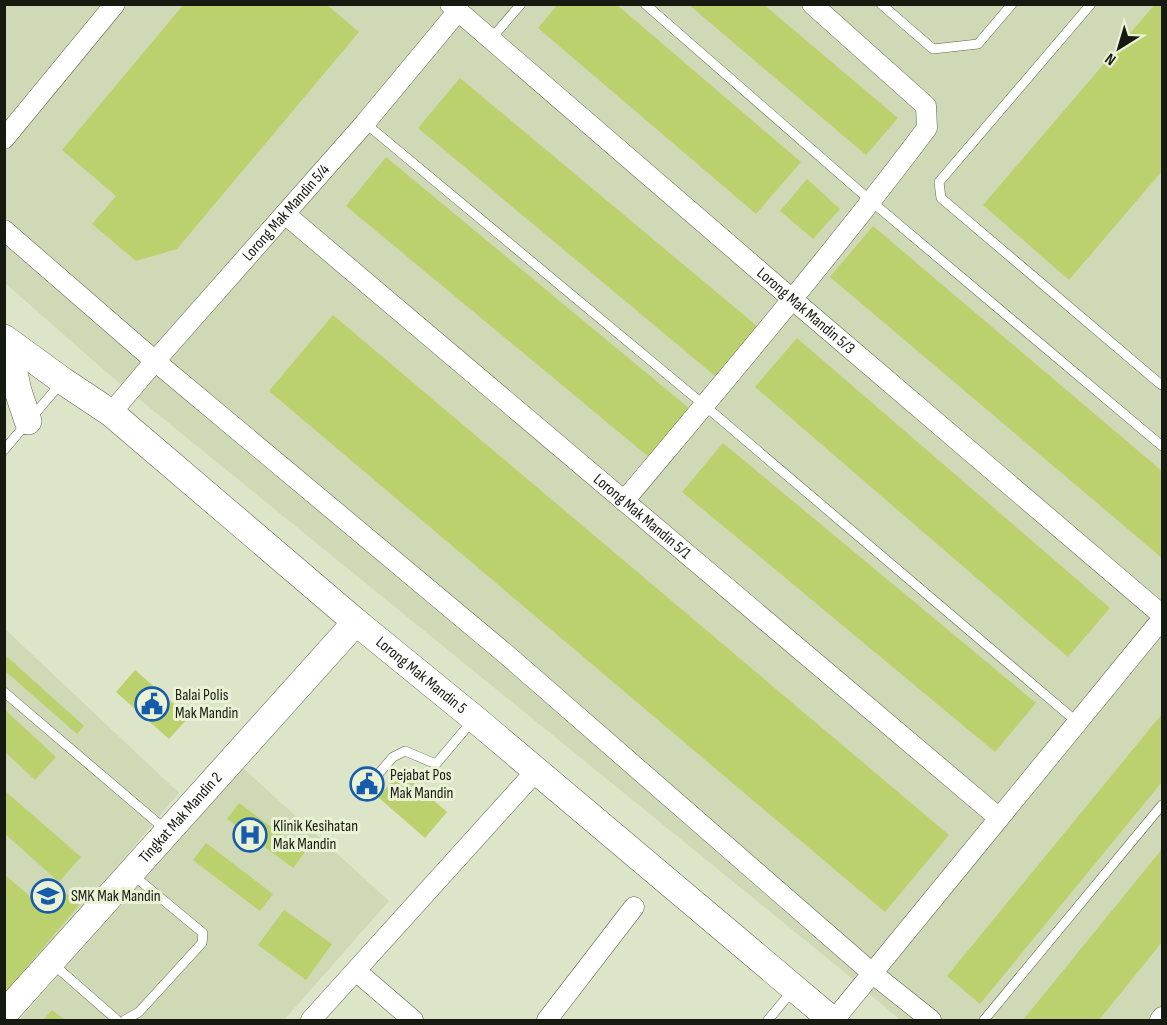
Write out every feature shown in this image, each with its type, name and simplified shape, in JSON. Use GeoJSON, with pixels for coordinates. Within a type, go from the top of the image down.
{"type":"FeatureCollection","features":[{"type":"Feature","properties":{"kind":"street"},"geometry":{"type":"LineString","coordinates":[[4,139],[115,4]]}},
{"type":"Feature","properties":{"kind":"street"},"geometry":{"type":"LineString","coordinates":[[624,501],[872,202],[927,128],[926,106],[812,4]]}},
{"type":"Feature","properties":{"kind":"street","name":"Lorong Mak Mandin 5/3"},"geometry":{"type":"LineString","coordinates":[[454,8],[1162,617]]}},
{"type":"Feature","properties":{"kind":"street","name":"Lorong Mak Mandin 5/4"},"geometry":{"type":"LineString","coordinates":[[111,413],[365,123],[454,8]]}},
{"type":"Feature","properties":{"kind":"street","name":"Lorong Mak Mandin 5/1"},"geometry":{"type":"LineString","coordinates":[[285,214],[999,818]]}},
{"type":"Feature","properties":{"kind":"street"},"geometry":{"type":"LineString","coordinates":[[4,230],[155,361],[516,663],[872,973],[931,1020]]}},
{"type":"Feature","properties":{"kind":"street","name":"Lorong Mak Mandin 5"},"geometry":{"type":"LineString","coordinates":[[4,338],[111,413],[356,622],[475,718],[833,1020]]}},
{"type":"Feature","properties":{"kind":"street"},"geometry":{"type":"LineString","coordinates":[[4,347],[10,355],[28,421]]}},
{"type":"Feature","properties":{"kind":"street"},"geometry":{"type":"LineString","coordinates":[[833,1020],[1162,617]]}},
{"type":"Feature","properties":{"kind":"street","name":"Tingkat Mak Mandin 2"},"geometry":{"type":"LineString","coordinates":[[4,1014],[356,622]]}},
{"type":"Feature","properties":{"kind":"street"},"geometry":{"type":"LineString","coordinates":[[311,1020],[536,771]]}},
{"type":"Feature","properties":{"kind":"street"},"geometry":{"type":"LineString","coordinates":[[547,1020],[634,907]]}},
{"type":"Feature","properties":{"kind":"street"},"geometry":{"type":"LineString","coordinates":[[356,971],[413,1020]]}},
{"type":"Feature","properties":{"kind":"lane"},"geometry":{"type":"LineString","coordinates":[[490,40],[522,4]]}},
{"type":"Feature","properties":{"kind":"lane"},"geometry":{"type":"LineString","coordinates":[[645,4],[872,202],[1162,446]]}},
{"type":"Feature","properties":{"kind":"lane"},"geometry":{"type":"LineString","coordinates":[[881,4],[933,49],[978,44],[1012,4]]}},
{"type":"Feature","properties":{"kind":"lane"},"geometry":{"type":"LineString","coordinates":[[1091,4],[939,182],[941,198],[1162,385]]}},
{"type":"Feature","properties":{"kind":"lane"},"geometry":{"type":"LineString","coordinates":[[365,123],[704,405],[1077,722]]}},
{"type":"Feature","properties":{"kind":"lane"},"geometry":{"type":"LineString","coordinates":[[4,450],[63,381]]}},
{"type":"Feature","properties":{"kind":"lane"},"geometry":{"type":"LineString","coordinates":[[4,692],[168,831]]}},
{"type":"Feature","properties":{"kind":"lane"},"geometry":{"type":"LineString","coordinates":[[361,794],[393,757],[405,751],[436,764],[475,718]]}},
{"type":"Feature","properties":{"kind":"lane"},"geometry":{"type":"LineString","coordinates":[[984,1020],[1162,805]]}},
{"type":"Feature","properties":{"kind":"lane"},"geometry":{"type":"LineString","coordinates":[[125,1020],[139,1012],[202,943],[203,933],[131,873]]}},
{"type":"Feature","properties":{"kind":"lane"},"geometry":{"type":"LineString","coordinates":[[51,962],[117,1020]]}},
{"type":"Feature","properties":{"kind":"lane"},"geometry":{"type":"LineString","coordinates":[[768,1020],[795,988]]}},
{"type":"Feature","properties":{"kind":"shaded area"},"geometry":{"type":"Polygon","coordinates":[[[5,5],[1162,5],[1162,1020],[900,1020],[843,971],[112,377],[5,283],[5,5]]]}},
{"type":"Feature","properties":{"kind":"shaded area","name":"SMK Mak Mandin"},"geometry":{"type":"Polygon","coordinates":[[[5,629],[179,793],[5,998],[5,629]]]}},
{"type":"Feature","properties":{"kind":"shaded area","name":"Klinik Kesihatan Mak Mandin"},"geometry":{"type":"Polygon","coordinates":[[[243,768],[389,901],[284,1020],[19,1020],[243,768]]]}},
{"type":"Feature","properties":{"kind":"building"},"geometry":{"type":"Polygon","coordinates":[[[184,4],[326,4],[359,32],[177,249],[136,261],[92,224],[116,196],[62,150],[184,4]]]}},
{"type":"Feature","properties":{"kind":"building"},"geometry":{"type":"Polygon","coordinates":[[[558,4],[616,4],[801,162],[756,214],[538,28],[558,4]]]}},
{"type":"Feature","properties":{"kind":"building"},"geometry":{"type":"Polygon","coordinates":[[[688,4],[763,4],[898,118],[866,155],[688,4]]]}},
{"type":"Feature","properties":{"kind":"building"},"geometry":{"type":"Polygon","coordinates":[[[1155,4],[1162,4],[1162,171],[1069,280],[983,205],[1155,4]]]}},
{"type":"Feature","properties":{"kind":"building"},"geometry":{"type":"Polygon","coordinates":[[[460,78],[757,326],[715,376],[418,128],[460,78]]]}},
{"type":"Feature","properties":{"kind":"building"},"geometry":{"type":"Polygon","coordinates":[[[386,157],[690,409],[650,458],[346,206],[386,157]]]}},
{"type":"Feature","properties":{"kind":"building"},"geometry":{"type":"Polygon","coordinates":[[[807,179],[840,209],[813,239],[780,211],[807,179]]]}},
{"type":"Feature","properties":{"kind":"building"},"geometry":{"type":"Polygon","coordinates":[[[873,226],[1162,471],[1162,558],[830,277],[873,226]]]}},
{"type":"Feature","properties":{"kind":"building"},"geometry":{"type":"Polygon","coordinates":[[[333,315],[949,835],[885,912],[269,391],[333,315]]]}},
{"type":"Feature","properties":{"kind":"building"},"geometry":{"type":"Polygon","coordinates":[[[797,338],[1110,608],[1068,657],[755,387],[797,338]]]}},
{"type":"Feature","properties":{"kind":"building"},"geometry":{"type":"Polygon","coordinates":[[[723,443],[1036,703],[995,752],[682,492],[723,443]]]}},
{"type":"Feature","properties":{"kind":"building"},"geometry":{"type":"Polygon","coordinates":[[[4,654],[84,726],[77,734],[4,670],[4,654]]]}},
{"type":"Feature","properties":{"kind":"building","name":"Balai Polis Mak Mandin"},"geometry":{"type":"Polygon","coordinates":[[[135,670],[189,717],[169,739],[116,692],[135,670]]]}},
{"type":"Feature","properties":{"kind":"building"},"geometry":{"type":"Polygon","coordinates":[[[4,709],[56,757],[35,780],[4,751],[4,709]]]}},
{"type":"Feature","properties":{"kind":"building"},"geometry":{"type":"Polygon","coordinates":[[[1162,714],[1162,782],[980,1004],[947,976],[1162,714]]]}},
{"type":"Feature","properties":{"kind":"building"},"geometry":{"type":"Polygon","coordinates":[[[401,772],[447,812],[425,838],[378,797],[401,772]]]}},
{"type":"Feature","properties":{"kind":"building"},"geometry":{"type":"Polygon","coordinates":[[[4,790],[81,857],[59,882],[4,833],[4,790]]]}},
{"type":"Feature","properties":{"kind":"building"},"geometry":{"type":"Polygon","coordinates":[[[239,803],[305,852],[293,868],[227,819],[239,803]]]}},
{"type":"Feature","properties":{"kind":"building"},"geometry":{"type":"Polygon","coordinates":[[[206,843],[273,894],[260,911],[193,860],[206,843]]]}},
{"type":"Feature","properties":{"kind":"building"},"geometry":{"type":"Polygon","coordinates":[[[1162,849],[1162,942],[1099,1020],[1023,1020],[1162,849]]]}},
{"type":"Feature","properties":{"kind":"building"},"geometry":{"type":"Polygon","coordinates":[[[4,874],[33,899],[51,880],[79,905],[4,994],[4,874]]]}},
{"type":"Feature","properties":{"kind":"building"},"geometry":{"type":"Polygon","coordinates":[[[284,910],[332,944],[306,980],[258,945],[284,910]]]}},
{"type":"Feature","properties":{"kind":"building"},"geometry":{"type":"Polygon","coordinates":[[[52,1010],[65,1020],[43,1020],[52,1010]]]}},
{"type":"Feature","properties":{"kind":"place","name":"Balai Polis Mak Mandin"},"geometry":{"type":"Point","coordinates":[152,704]}},
{"type":"Feature","properties":{"kind":"place","name":"Pejabat Pos Mak Mandin"},"geometry":{"type":"Point","coordinates":[367,784]}},
{"type":"Feature","properties":{"kind":"place","name":"Klinik Kesihatan Mak Mandin"},"geometry":{"type":"Point","coordinates":[250,835]}},
{"type":"Feature","properties":{"kind":"place","name":"SMK Mak Mandin"},"geometry":{"type":"Point","coordinates":[48,896]}}]}
